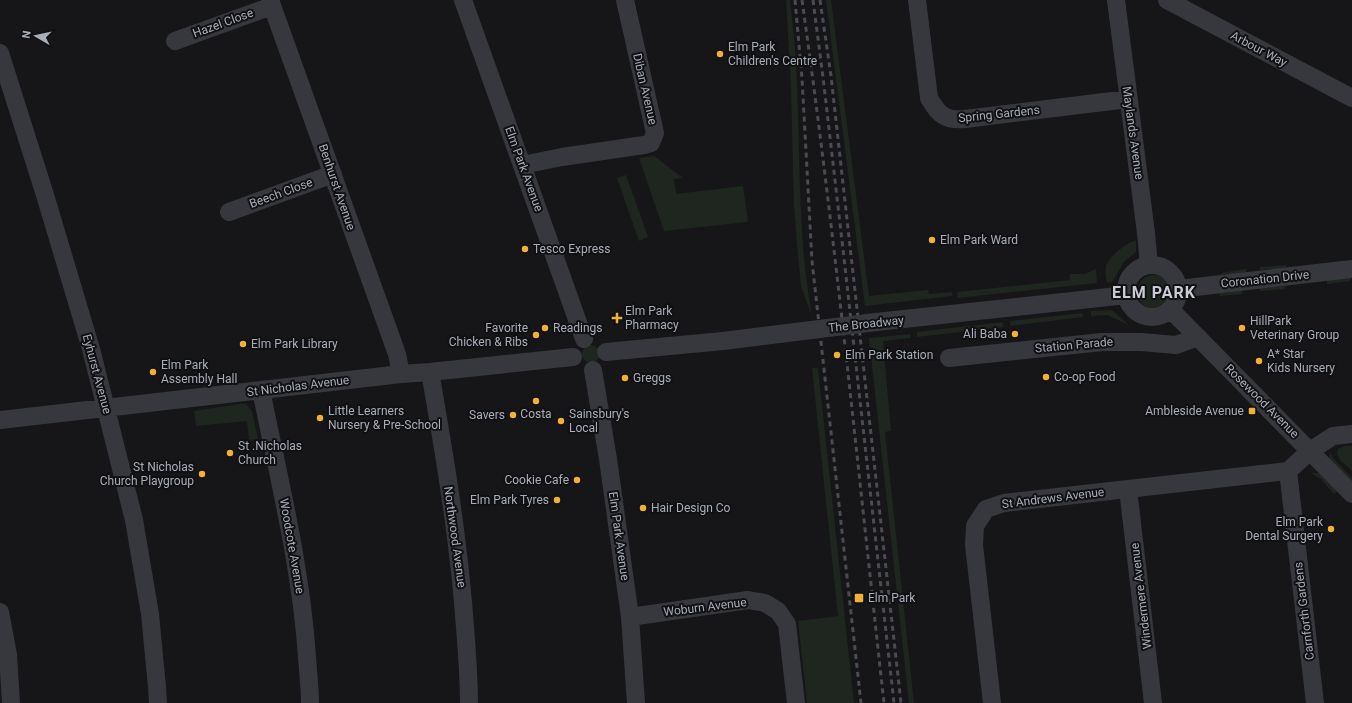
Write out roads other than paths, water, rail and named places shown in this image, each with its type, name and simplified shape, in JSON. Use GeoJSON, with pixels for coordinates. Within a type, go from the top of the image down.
{"type":"FeatureCollection","features":[{"type":"Feature","properties":{"kind":"street","name":"Elm Park Avenue"},"geometry":{"type":"LineString","coordinates":[[463,0],[584,339]]}},
{"type":"Feature","properties":{"kind":"street","name":"Diban Avenue"},"geometry":{"type":"LineString","coordinates":[[522,165],[651,143],[655,133],[625,0]]}},
{"type":"Feature","properties":{"kind":"street","name":"Spring Gardens"},"geometry":{"type":"LineString","coordinates":[[917,0],[929,98],[935,110],[945,116],[955,120],[1128,99]]}},
{"type":"Feature","properties":{"kind":"street","name":"Maylands Avenue"},"geometry":{"type":"LineString","coordinates":[[1116,0],[1149,265]]}},
{"type":"Feature","properties":{"kind":"street","name":"Arbour Way"},"geometry":{"type":"LineString","coordinates":[[1167,0],[1352,98]]}},
{"type":"Feature","properties":{"kind":"street","name":"Hazel Close"},"geometry":{"type":"LineString","coordinates":[[175,41],[271,3]]}},
{"type":"Feature","properties":{"kind":"street","name":"Benhurst Avenue"},"geometry":{"type":"LineString","coordinates":[[271,3],[397,354],[401,374]]}},
{"type":"Feature","properties":{"kind":"street","name":"Eyhurst Avenue"},"geometry":{"type":"LineString","coordinates":[[0,53],[65,258],[91,349],[134,520],[150,614],[158,703]]}},
{"type":"Feature","properties":{"kind":"street","name":"Beech Close"},"geometry":{"type":"LineString","coordinates":[[230,212],[333,174]]}},
{"type":"Feature","properties":{"kind":"street"},"geometry":{"type":"LineString","coordinates":[[1149,265],[1160,266],[1169,271],[1175,279],[1178,288],[1177,300],[1171,310],[1161,316],[1150,317],[1139,314],[1131,306],[1127,295],[1127,287],[1130,279],[1138,270],[1149,265]]}},
{"type":"Feature","properties":{"kind":"street","name":"Coronation Drive"},"geometry":{"type":"LineString","coordinates":[[1178,288],[1352,269]]}},
{"type":"Feature","properties":{"kind":"street","name":"The Broadway"},"geometry":{"type":"LineString","coordinates":[[606,352],[723,341],[876,322],[1127,295]]}},
{"type":"Feature","properties":{"kind":"street","name":"Rosewood Avenue"},"geometry":{"type":"LineString","coordinates":[[1171,310],[1352,494]]}},
{"type":"Feature","properties":{"kind":"street","name":"Station Parade"},"geometry":{"type":"LineString","coordinates":[[949,358],[1102,342],[1140,342],[1176,346],[1198,337]]}},
{"type":"Feature","properties":{"kind":"street"},"geometry":{"type":"LineString","coordinates":[[591,338],[598,340],[603,345],[606,352],[606,358],[599,368],[586,371],[575,363],[573,356],[574,349],[578,343],[584,339],[591,338]]}},
{"type":"Feature","properties":{"kind":"street","name":"St Nicholas Avenue"},"geometry":{"type":"LineString","coordinates":[[0,420],[401,374],[573,356]]}},
{"type":"Feature","properties":{"kind":"street","name":"Elm Park Avenue"},"geometry":{"type":"LineString","coordinates":[[593,370],[608,458],[630,617],[636,703]]}},
{"type":"Feature","properties":{"kind":"street","name":"Northwood Avenue"},"geometry":{"type":"LineString","coordinates":[[430,372],[456,535],[463,593],[469,703]]}},
{"type":"Feature","properties":{"kind":"street","name":"Woodcote Avenue"},"geometry":{"type":"LineString","coordinates":[[261,390],[298,572],[305,632],[310,703]]}},
{"type":"Feature","properties":{"kind":"street"},"geometry":{"type":"LineString","coordinates":[[1288,471],[1310,451],[1333,436],[1352,434]]}},
{"type":"Feature","properties":{"kind":"street","name":"St Andrews Avenue"},"geometry":{"type":"LineString","coordinates":[[992,703],[974,545],[975,526],[986,509],[1004,502],[1288,471]]}},
{"type":"Feature","properties":{"kind":"street","name":"Carnforth Gardens"},"geometry":{"type":"LineString","coordinates":[[1288,471],[1315,703]]}},
{"type":"Feature","properties":{"kind":"street","name":"Windermere Avenue"},"geometry":{"type":"LineString","coordinates":[[1128,489],[1153,703]]}},
{"type":"Feature","properties":{"kind":"street","name":"Woburn Avenue"},"geometry":{"type":"LineString","coordinates":[[630,617],[748,600],[765,603],[778,611],[787,624],[796,703]]}},
{"type":"Feature","properties":{"kind":"street"},"geometry":{"type":"LineString","coordinates":[[0,612],[8,655],[11,703]]}},
{"type":"Feature","properties":{"kind":"railway"},"geometry":{"type":"LineString","coordinates":[[795,0],[802,78],[812,261],[861,703]]}},
{"type":"Feature","properties":{"kind":"railway"},"geometry":{"type":"LineString","coordinates":[[802,0],[836,264],[884,703]]}},
{"type":"Feature","properties":{"kind":"railway"},"geometry":{"type":"LineString","coordinates":[[813,0],[844,258],[894,703]]}},
{"type":"Feature","properties":{"kind":"railway"},"geometry":{"type":"LineString","coordinates":[[820,0],[831,76],[901,703]]}},
{"type":"Feature","properties":{"kind":"place","name":"Elm Park Children's Centre"},"geometry":{"type":"Point","coordinates":[720,54]}},
{"type":"Feature","properties":{"kind":"place","name":"Elm Park Ward"},"geometry":{"type":"Point","coordinates":[932,240]}},
{"type":"Feature","properties":{"kind":"place","name":"Tesco Express"},"geometry":{"type":"Point","coordinates":[525,249]}},
{"type":"Feature","properties":{"kind":"place","name":"Elm Park Pharmacy"},"geometry":{"type":"Point","coordinates":[617,318]}},
{"type":"Feature","properties":{"kind":"place","name":"Readings"},"geometry":{"type":"Point","coordinates":[545,328]}},
{"type":"Feature","properties":{"kind":"place","name":"HillPark Veterinary Group"},"geometry":{"type":"Point","coordinates":[1242,328]}},
{"type":"Feature","properties":{"kind":"place","name":"Ali Baba"},"geometry":{"type":"Point","coordinates":[1015,334]}},
{"type":"Feature","properties":{"kind":"place","name":"Favorite Chicken & Ribs"},"geometry":{"type":"Point","coordinates":[536,335]}},
{"type":"Feature","properties":{"kind":"place","name":"Elm Park Library"},"geometry":{"type":"Point","coordinates":[243,344]}},
{"type":"Feature","properties":{"kind":"place","name":"Elm Park Station"},"geometry":{"type":"Point","coordinates":[837,355]}},
{"type":"Feature","properties":{"kind":"place","name":"A* Star Kids Nursery"},"geometry":{"type":"Point","coordinates":[1259,361]}},
{"type":"Feature","properties":{"kind":"place","name":"Elm Park Assembly Hall"},"geometry":{"type":"Point","coordinates":[153,372]}},
{"type":"Feature","properties":{"kind":"place","name":"Co-op Food"},"geometry":{"type":"Point","coordinates":[1046,377]}},
{"type":"Feature","properties":{"kind":"place","name":"Greggs"},"geometry":{"type":"Point","coordinates":[625,378]}},
{"type":"Feature","properties":{"kind":"place","name":"Costa"},"geometry":{"type":"Point","coordinates":[536,401]}},
{"type":"Feature","properties":{"kind":"place","name":"Ambleside Avenue"},"geometry":{"type":"Point","coordinates":[1252,411]}},
{"type":"Feature","properties":{"kind":"place","name":"Savers"},"geometry":{"type":"Point","coordinates":[513,415]}},
{"type":"Feature","properties":{"kind":"place","name":"Little Learners Nursery & Pre-School"},"geometry":{"type":"Point","coordinates":[320,418]}},
{"type":"Feature","properties":{"kind":"place","name":"Sainsbury's Local"},"geometry":{"type":"Point","coordinates":[561,421]}},
{"type":"Feature","properties":{"kind":"place","name":"St .Nicholas Church"},"geometry":{"type":"Point","coordinates":[230,453]}},
{"type":"Feature","properties":{"kind":"place","name":"St Nicholas Church Playgroup"},"geometry":{"type":"Point","coordinates":[202,474]}},
{"type":"Feature","properties":{"kind":"place","name":"Cookie Cafe"},"geometry":{"type":"Point","coordinates":[577,480]}},
{"type":"Feature","properties":{"kind":"place","name":"Elm Park Tyres"},"geometry":{"type":"Point","coordinates":[557,500]}},
{"type":"Feature","properties":{"kind":"place","name":"Hair Design Co"},"geometry":{"type":"Point","coordinates":[643,508]}},
{"type":"Feature","properties":{"kind":"place","name":"Elm Park Dental Surgery"},"geometry":{"type":"Point","coordinates":[1331,529]}},
{"type":"Feature","properties":{"kind":"place","name":"Elm Park"},"geometry":{"type":"Point","coordinates":[859,598]}},
{"type":"Feature","properties":{"kind":"district","name":"ELM PARK"},"geometry":{"type":"Point","coordinates":[1154,292]}}]}
